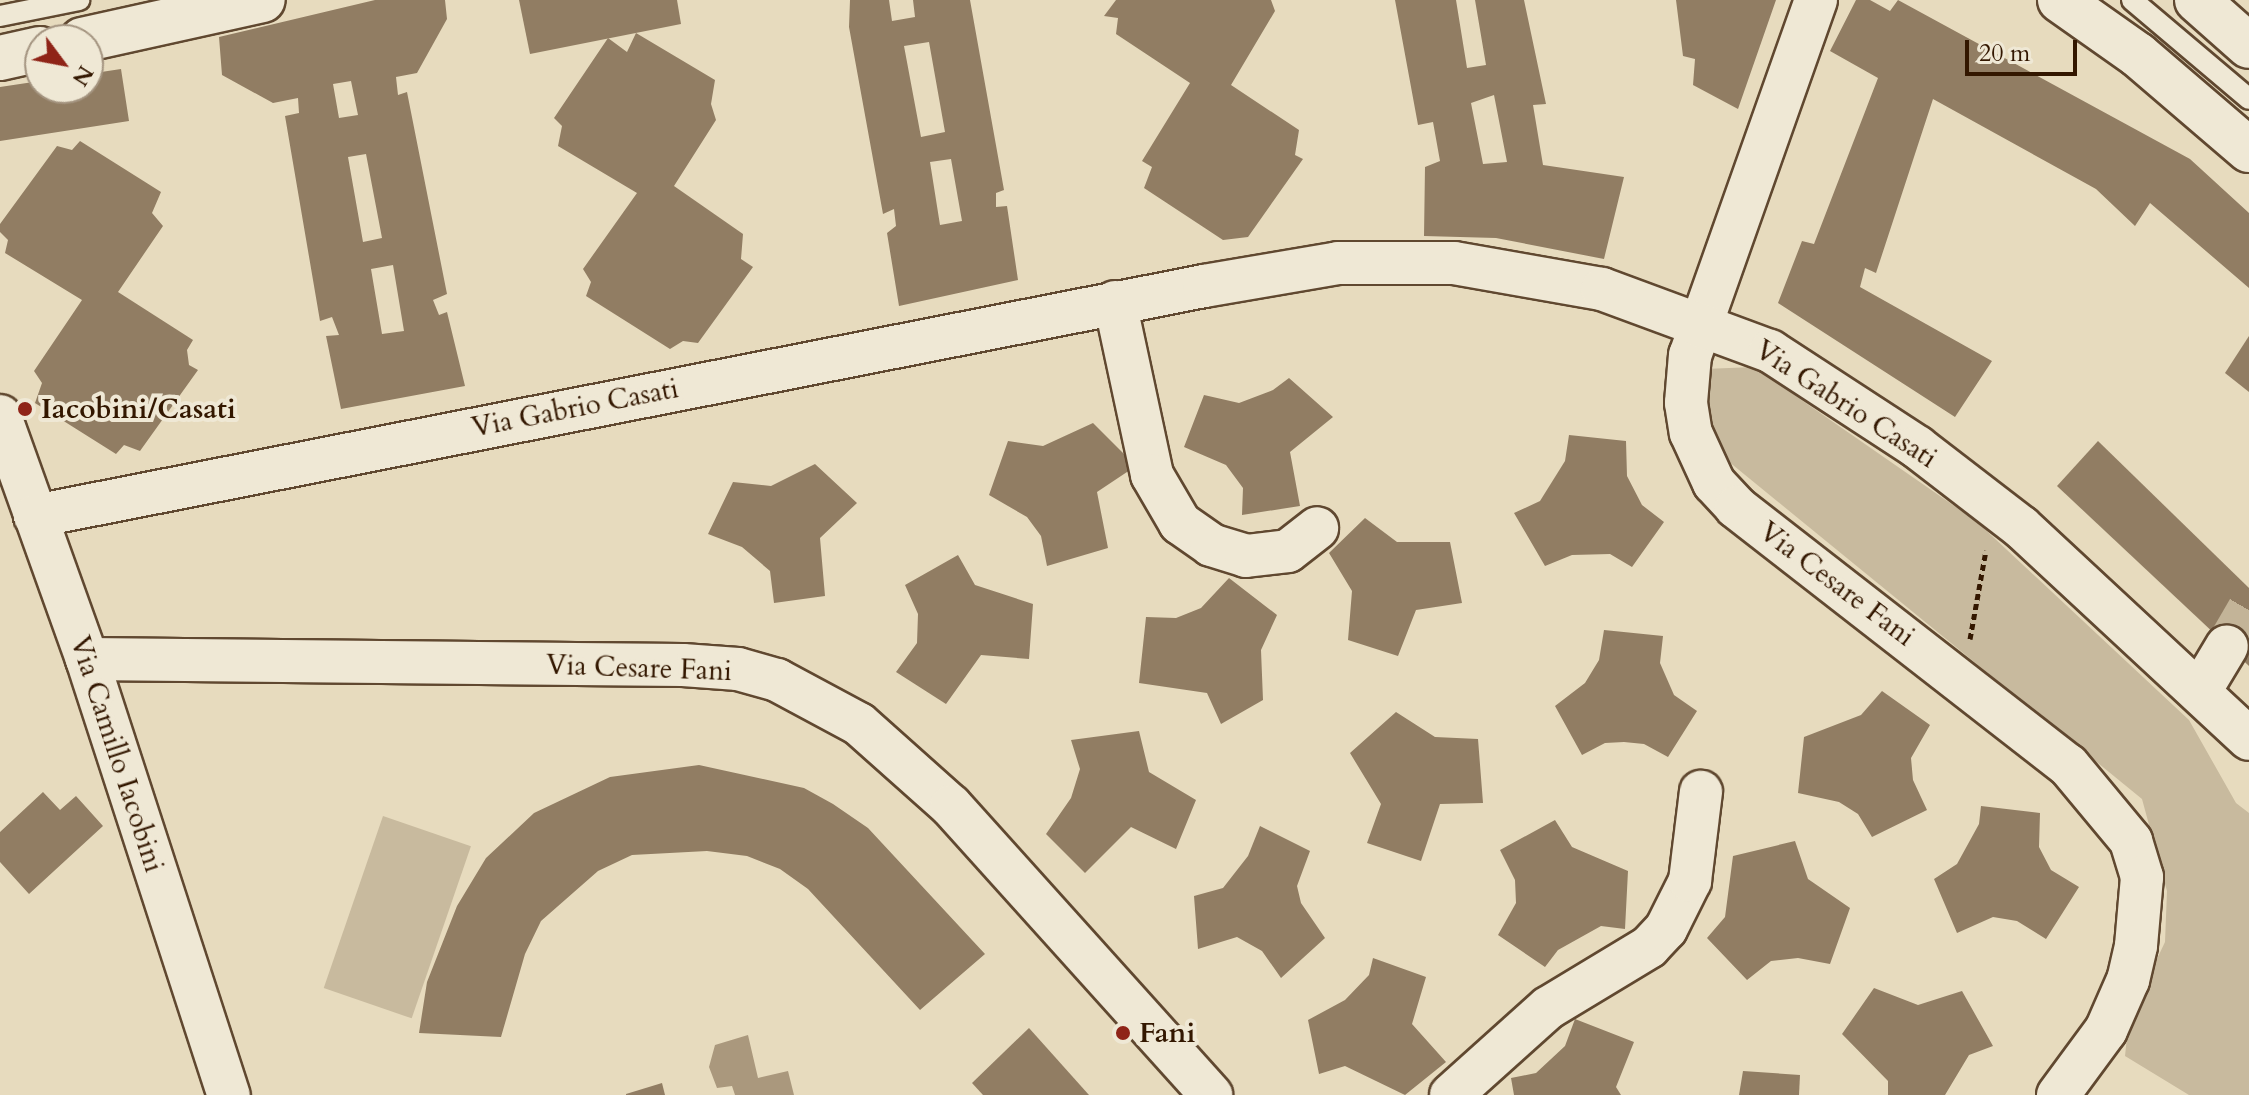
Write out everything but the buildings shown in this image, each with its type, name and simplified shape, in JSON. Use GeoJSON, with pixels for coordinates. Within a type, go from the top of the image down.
{"type":"FeatureCollection","features":[{"type":"Feature","properties":{"kind":"street"},"geometry":{"type":"LineString","coordinates":[[104,35],[263,0]]}},
{"type":"Feature","properties":{"kind":"street","name":"Via Cesare Fani"},"geometry":{"type":"LineString","coordinates":[[1816,0],[1699,322],[1688,365],[1687,416],[1714,483],[1751,520],[1963,679],[2097,794],[2131,841],[2139,864],[2138,938],[2122,996],[2106,1030],[2058,1095]]}},
{"type":"Feature","properties":{"kind":"street"},"geometry":{"type":"LineString","coordinates":[[2060,0],[2138,55],[2249,150]]}},
{"type":"Feature","properties":{"kind":"street"},"geometry":{"type":"LineString","coordinates":[[2197,0],[2249,46]]}},
{"type":"Feature","properties":{"kind":"street"},"geometry":{"type":"LineString","coordinates":[[0,58],[24,53]]}},
{"type":"Feature","properties":{"kind":"street","name":"Via Gabrio Casati"},"geometry":{"type":"LineString","coordinates":[[35,516],[1115,302],[1327,265],[1422,261],[1585,285],[1699,322],[1770,351],[1917,447],[2056,556],[2249,739]]}},
{"type":"Feature","properties":{"kind":"street"},"geometry":{"type":"LineString","coordinates":[[1115,302],[1152,475],[1180,523],[1211,545],[1246,556],[1288,551],[1317,528]]}},
{"type":"Feature","properties":{"kind":"street","name":"Via Camillo Iacobini"},"geometry":{"type":"LineString","coordinates":[[0,416],[87,659],[229,1095]]}},
{"type":"Feature","properties":{"kind":"street"},"geometry":{"type":"LineString","coordinates":[[2200,691],[2227,646]]}},
{"type":"Feature","properties":{"kind":"street","name":"Via Cesare Fani"},"geometry":{"type":"LineString","coordinates":[[87,659],[683,665],[738,669],[777,680],[859,724],[951,806],[1211,1095]]}},
{"type":"Feature","properties":{"kind":"street"},"geometry":{"type":"LineString","coordinates":[[1451,1095],[1562,997],[1649,947],[1666,929],[1690,881],[1701,792]]}},
{"type":"Feature","properties":{"kind":"lane"},"geometry":{"type":"LineString","coordinates":[[0,16],[79,0]]}},
{"type":"Feature","properties":{"kind":"lane"},"geometry":{"type":"LineString","coordinates":[[2132,0],[2249,99]]}},
{"type":"Feature","properties":{"kind":"path"},"geometry":{"type":"LineString","coordinates":[[1963,679],[1994,506]]}},
{"type":"Feature","properties":{"kind":"shaded area"},"geometry":{"type":"Polygon","coordinates":[[[1754,367],[1976,521],[2189,720],[2236,803],[2249,813],[2249,1095],[2189,1095],[2125,1056],[2129,1018],[2165,942],[2167,891],[2142,799],[1728,461],[1701,413],[1704,369],[1754,367]]]}},
{"type":"Feature","properties":{"kind":"shaded area"},"geometry":{"type":"Polygon","coordinates":[[[383,816],[471,846],[412,1018],[324,988],[383,816]]]}},
{"type":"Feature","properties":{"kind":"shaded area"},"geometry":{"type":"Polygon","coordinates":[[[748,1035],[758,1078],[788,1071],[794,1095],[735,1095],[732,1086],[717,1088],[709,1067],[715,1045],[748,1035]]]}},
{"type":"Feature","properties":{"kind":"tunnel"},"geometry":{"type":"LineString","coordinates":[[2227,646],[2249,608]]}},
{"type":"Feature","properties":{"kind":"place","name":"Iacobini/Casati"},"geometry":{"type":"Point","coordinates":[25,409]}},
{"type":"Feature","properties":{"kind":"place","name":"Fani"},"geometry":{"type":"Point","coordinates":[1123,1033]}}]}
